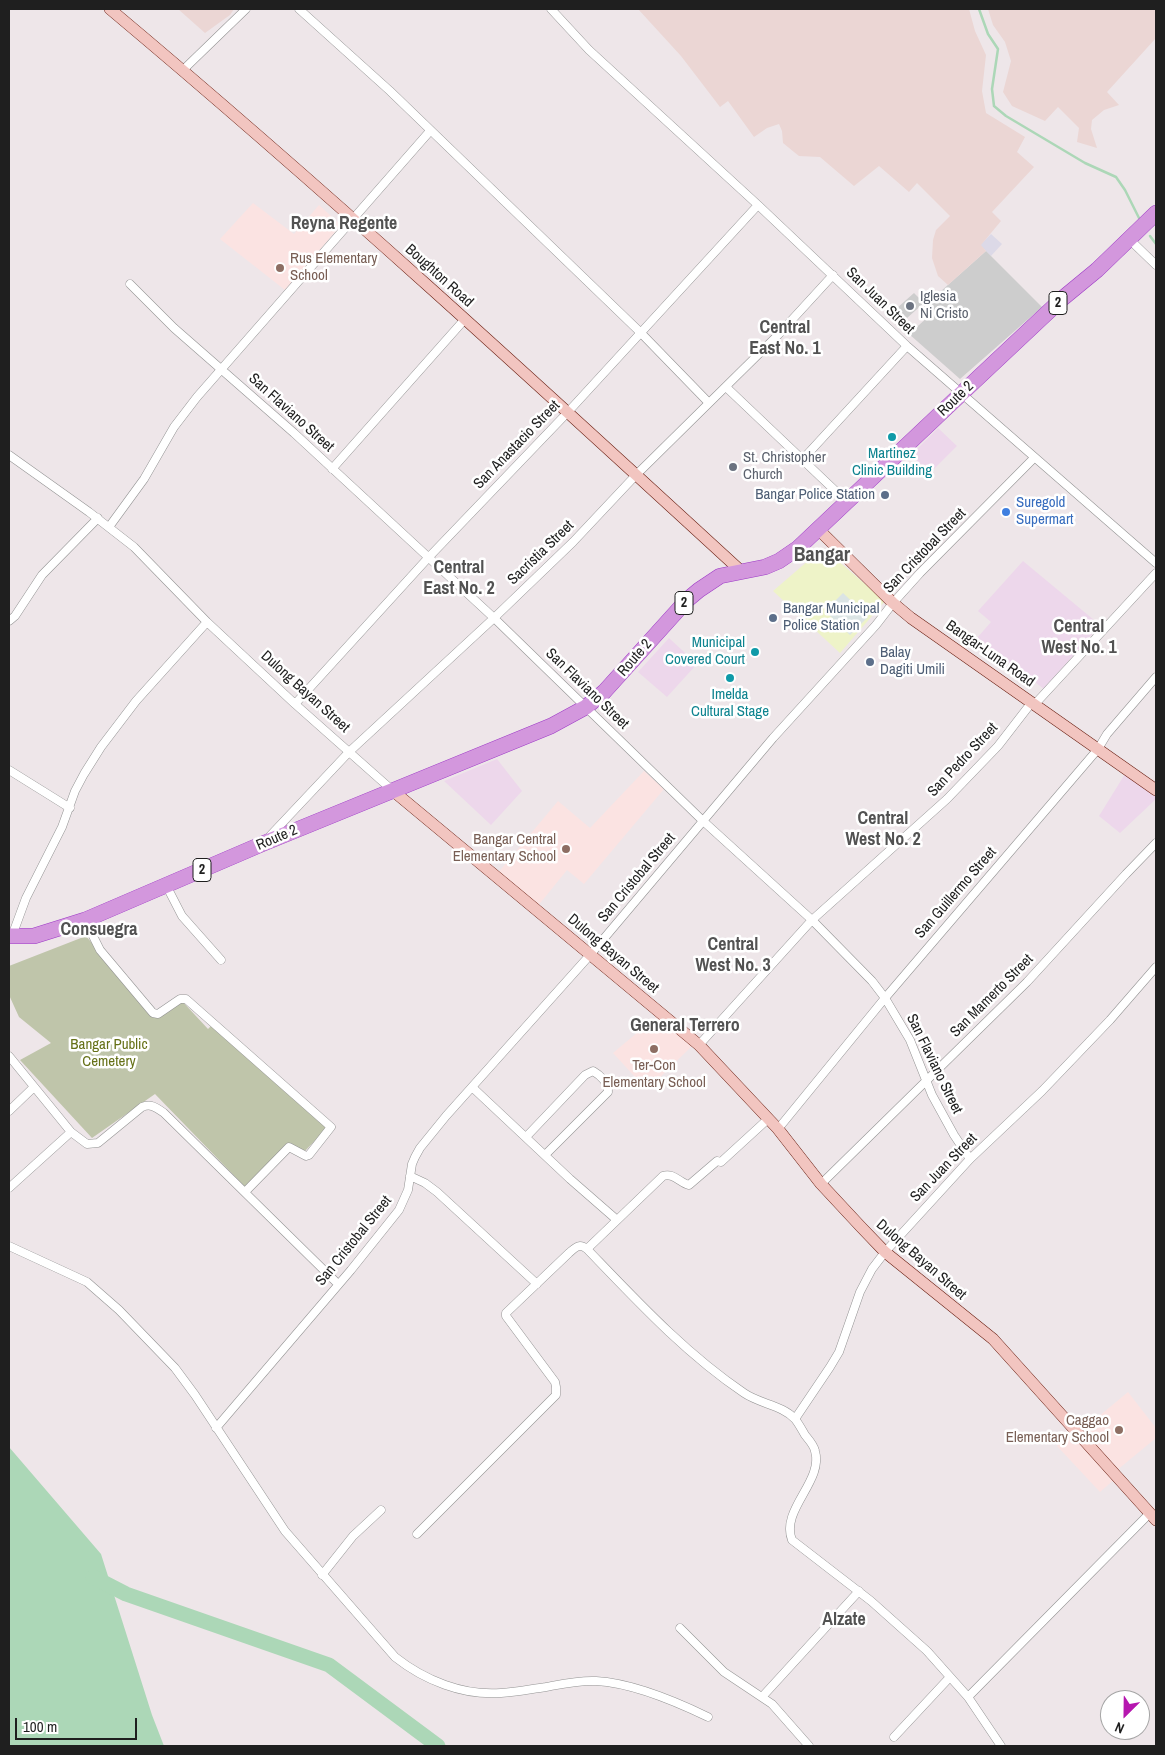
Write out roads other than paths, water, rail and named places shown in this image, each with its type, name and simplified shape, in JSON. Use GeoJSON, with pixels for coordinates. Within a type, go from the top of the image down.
{"type":"FeatureCollection","features":[{"type":"Feature","properties":{"kind":"highway","name":"Route 2"},"geometry":{"type":"LineString","coordinates":[[10,939],[34,936],[85,920],[262,844],[551,726],[586,707],[617,679],[693,595],[720,576],[765,567],[779,561],[798,548],[846,501],[1063,298],[1097,270],[1156,213]]}},
{"type":"Feature","properties":{"kind":"main road","name":"Boughton Road"},"geometry":{"type":"LineString","coordinates":[[110,9],[183,70],[352,218],[568,412],[742,572]]}},
{"type":"Feature","properties":{"kind":"main road","name":"Bangar-Luna Road"},"geometry":{"type":"LineString","coordinates":[[818,529],[893,603],[911,618],[1156,790]]}},
{"type":"Feature","properties":{"kind":"main road","name":"Dulong Bayan Street"},"geometry":{"type":"LineString","coordinates":[[392,790],[699,1045],[778,1129],[822,1184],[885,1252],[993,1340],[1153,1517]]}},
{"type":"Feature","properties":{"kind":"street"},"geometry":{"type":"LineString","coordinates":[[183,70],[246,9]]}},
{"type":"Feature","properties":{"kind":"street"},"geometry":{"type":"LineString","coordinates":[[299,9],[390,91],[640,332],[709,403]]}},
{"type":"Feature","properties":{"kind":"street","name":"San Juan Street"},"geometry":{"type":"LineString","coordinates":[[551,9],[590,50],[907,346],[961,395],[1156,562]]}},
{"type":"Feature","properties":{"kind":"street"},"geometry":{"type":"LineString","coordinates":[[109,527],[144,480],[184,414],[352,218],[430,131]]}},
{"type":"Feature","properties":{"kind":"street","name":"San Anastacio Street"},"geometry":{"type":"LineString","coordinates":[[295,704],[428,558],[568,412],[758,205]]}},
{"type":"Feature","properties":{"kind":"street"},"geometry":{"type":"LineString","coordinates":[[1129,240],[1156,265]]}},
{"type":"Feature","properties":{"kind":"street","name":"Sacristia Street"},"geometry":{"type":"LineString","coordinates":[[262,844],[349,752],[573,542],[636,475],[778,335],[833,275]]}},
{"type":"Feature","properties":{"kind":"street","name":"San Flaviano Street"},"geometry":{"type":"LineString","coordinates":[[130,284],[174,328],[332,469],[494,618],[702,820],[812,920],[872,981],[885,998],[910,1040],[926,1082],[954,1135],[970,1159]]}},
{"type":"Feature","properties":{"kind":"street"},"geometry":{"type":"LineString","coordinates":[[332,469],[465,320]]}},
{"type":"Feature","properties":{"kind":"street"},"geometry":{"type":"LineString","coordinates":[[803,459],[907,346]]}},
{"type":"Feature","properties":{"kind":"street"},"geometry":{"type":"LineString","coordinates":[[726,387],[846,501]]}},
{"type":"Feature","properties":{"kind":"street","name":"Dulong Bayan Street"},"geometry":{"type":"LineString","coordinates":[[9,455],[134,546],[207,622],[295,704],[392,790]]}},
{"type":"Feature","properties":{"kind":"street","name":"San Cristobal Street"},"geometry":{"type":"LineString","coordinates":[[216,1428],[399,1210],[408,1190],[412,1164],[420,1148],[472,1086],[590,955],[702,820],[773,738],[876,625],[893,603],[1034,458]]}},
{"type":"Feature","properties":{"kind":"street"},"geometry":{"type":"LineString","coordinates":[[9,621],[42,575],[98,518]]}},
{"type":"Feature","properties":{"kind":"street","name":"San Pedro Street"},"geometry":{"type":"LineString","coordinates":[[699,1045],[812,920],[947,800],[998,746],[1034,703],[1156,573]]}},
{"type":"Feature","properties":{"kind":"street"},"geometry":{"type":"LineString","coordinates":[[10,939],[26,898],[62,827],[81,779],[101,747],[124,716],[207,622]]}},
{"type":"Feature","properties":{"kind":"street","name":"San Guillermo Street"},"geometry":{"type":"LineString","coordinates":[[778,1129],[885,998],[1156,677]]}},
{"type":"Feature","properties":{"kind":"street"},"geometry":{"type":"LineString","coordinates":[[9,770],[70,808]]}},
{"type":"Feature","properties":{"kind":"street","name":"San Mamerto Street"},"geometry":{"type":"LineString","coordinates":[[822,1184],[1027,982],[1156,843]]}},
{"type":"Feature","properties":{"kind":"street"},"geometry":{"type":"LineString","coordinates":[[166,885],[182,916],[221,960]]}},
{"type":"Feature","properties":{"kind":"street"},"geometry":{"type":"LineString","coordinates":[[85,920],[100,950],[153,1013],[158,1014],[180,999],[186,1000],[330,1127],[309,1155],[306,1156],[289,1147],[245,1192]]}},
{"type":"Feature","properties":{"kind":"street","name":"San Juan Street"},"geometry":{"type":"LineString","coordinates":[[794,1418],[830,1368],[839,1352],[860,1292],[872,1269],[885,1252],[970,1159],[1042,1091],[1110,1020],[1156,967]]}},
{"type":"Feature","properties":{"kind":"street"},"geometry":{"type":"LineString","coordinates":[[9,1056],[71,1132],[87,1144],[96,1144],[142,1107],[150,1105],[164,1113],[338,1284]]}},
{"type":"Feature","properties":{"kind":"street"},"geometry":{"type":"LineString","coordinates":[[526,1137],[584,1075],[593,1071],[598,1074],[607,1085],[608,1092],[545,1155]]}},
{"type":"Feature","properties":{"kind":"street"},"geometry":{"type":"LineString","coordinates":[[472,1086],[617,1220]]}},
{"type":"Feature","properties":{"kind":"street"},"geometry":{"type":"LineString","coordinates":[[9,1111],[34,1088]]}},
{"type":"Feature","properties":{"kind":"street"},"geometry":{"type":"LineString","coordinates":[[587,1249],[663,1176],[667,1174],[689,1185],[717,1161],[721,1162],[768,1119]]}},
{"type":"Feature","properties":{"kind":"street"},"geometry":{"type":"LineString","coordinates":[[9,1188],[71,1132]]}},
{"type":"Feature","properties":{"kind":"street"},"geometry":{"type":"LineString","coordinates":[[410,1176],[425,1183],[437,1192],[537,1284]]}},
{"type":"Feature","properties":{"kind":"street"},"geometry":{"type":"LineString","coordinates":[[417,1534],[556,1396],[554,1382],[506,1315],[508,1309],[580,1245],[587,1249],[658,1322],[702,1363],[748,1396],[780,1409],[794,1418],[815,1449],[816,1462],[789,1524],[789,1533],[792,1540],[859,1591],[906,1631],[968,1698],[1001,1746]]}},
{"type":"Feature","properties":{"kind":"street"},"geometry":{"type":"LineString","coordinates":[[9,1246],[87,1282],[175,1368],[285,1531],[395,1657],[407,1666],[430,1679],[455,1689],[474,1692],[500,1694],[595,1681],[621,1685],[656,1695],[708,1717]]}},
{"type":"Feature","properties":{"kind":"street"},"geometry":{"type":"LineString","coordinates":[[322,1575],[353,1536],[381,1510]]}},
{"type":"Feature","properties":{"kind":"street"},"geometry":{"type":"LineString","coordinates":[[968,1698],[1153,1517]]}},
{"type":"Feature","properties":{"kind":"street"},"geometry":{"type":"LineString","coordinates":[[762,1697],[859,1591]]}},
{"type":"Feature","properties":{"kind":"street"},"geometry":{"type":"LineString","coordinates":[[680,1628],[724,1672],[762,1697],[782,1714],[809,1746]]}},
{"type":"Feature","properties":{"kind":"street"},"geometry":{"type":"LineString","coordinates":[[894,1737],[950,1677]]}},
{"type":"Feature","properties":{"kind":"waterway"},"geometry":{"type":"LineString","coordinates":[[979,9],[988,34],[998,49],[992,89],[994,106],[1006,116],[1085,163],[1116,177],[1139,218]]}},
{"type":"Feature","properties":{"kind":"waterway"},"geometry":{"type":"LineString","coordinates":[[1150,236],[1156,244]]}},
{"type":"Feature","properties":{"kind":"waterway"},"geometry":{"type":"LineString","coordinates":[[93,1577],[126,1594],[329,1665],[438,1746]]}},
{"type":"Feature","properties":{"kind":"place","name":"Rus Elementary School"},"geometry":{"type":"Point","coordinates":[280,268]}},
{"type":"Feature","properties":{"kind":"place","name":"Iglesia Ni Cristo"},"geometry":{"type":"Point","coordinates":[910,306]}},
{"type":"Feature","properties":{"kind":"place","name":"Martinez Clinic Building"},"geometry":{"type":"Point","coordinates":[892,437]}},
{"type":"Feature","properties":{"kind":"place","name":"St. Christopher Church"},"geometry":{"type":"Point","coordinates":[733,467]}},
{"type":"Feature","properties":{"kind":"place","name":"Bangar Police Station"},"geometry":{"type":"Point","coordinates":[885,495]}},
{"type":"Feature","properties":{"kind":"place","name":"Suregold Supermart"},"geometry":{"type":"Point","coordinates":[1006,512]}},
{"type":"Feature","properties":{"kind":"place","name":"Bangar Municipal Police Station"},"geometry":{"type":"Point","coordinates":[773,618]}},
{"type":"Feature","properties":{"kind":"place","name":"Municipal Covered Court"},"geometry":{"type":"Point","coordinates":[755,652]}},
{"type":"Feature","properties":{"kind":"place","name":"Balay Dagiti Umili"},"geometry":{"type":"Point","coordinates":[870,662]}},
{"type":"Feature","properties":{"kind":"place","name":"Imelda Cultural Stage"},"geometry":{"type":"Point","coordinates":[730,678]}},
{"type":"Feature","properties":{"kind":"place","name":"Bangar Central Elementary School"},"geometry":{"type":"Point","coordinates":[566,849]}},
{"type":"Feature","properties":{"kind":"place","name":"Ter-Con Elementary School"},"geometry":{"type":"Point","coordinates":[654,1049]}},
{"type":"Feature","properties":{"kind":"place","name":"Caggao Elementary School"},"geometry":{"type":"Point","coordinates":[1119,1430]}},
{"type":"Feature","properties":{"kind":"district","name":"Reyna Regente"},"geometry":{"type":"Point","coordinates":[344,224]}},
{"type":"Feature","properties":{"kind":"district","name":"Central East No. 1"},"geometry":{"type":"Point","coordinates":[785,338]}},
{"type":"Feature","properties":{"kind":"district","name":"Bangar"},"geometry":{"type":"Point","coordinates":[822,556]}},
{"type":"Feature","properties":{"kind":"district","name":"Central East No. 2"},"geometry":{"type":"Point","coordinates":[459,578]}},
{"type":"Feature","properties":{"kind":"district","name":"Central West No. 1"},"geometry":{"type":"Point","coordinates":[1079,638]}},
{"type":"Feature","properties":{"kind":"district","name":"Central West No. 2"},"geometry":{"type":"Point","coordinates":[883,830]}},
{"type":"Feature","properties":{"kind":"district","name":"Consuegra"},"geometry":{"type":"Point","coordinates":[99,930]}},
{"type":"Feature","properties":{"kind":"district","name":"Central West No. 3"},"geometry":{"type":"Point","coordinates":[733,955]}},
{"type":"Feature","properties":{"kind":"district","name":"General Terrero"},"geometry":{"type":"Point","coordinates":[685,1026]}},
{"type":"Feature","properties":{"kind":"district","name":"Alzate"},"geometry":{"type":"Point","coordinates":[844,1620]}},
{"type":"Feature","properties":{"kind":"park label","name":"Bangar Public Cemetery"},"geometry":{"type":"Point","coordinates":[109,1054]}}]}
